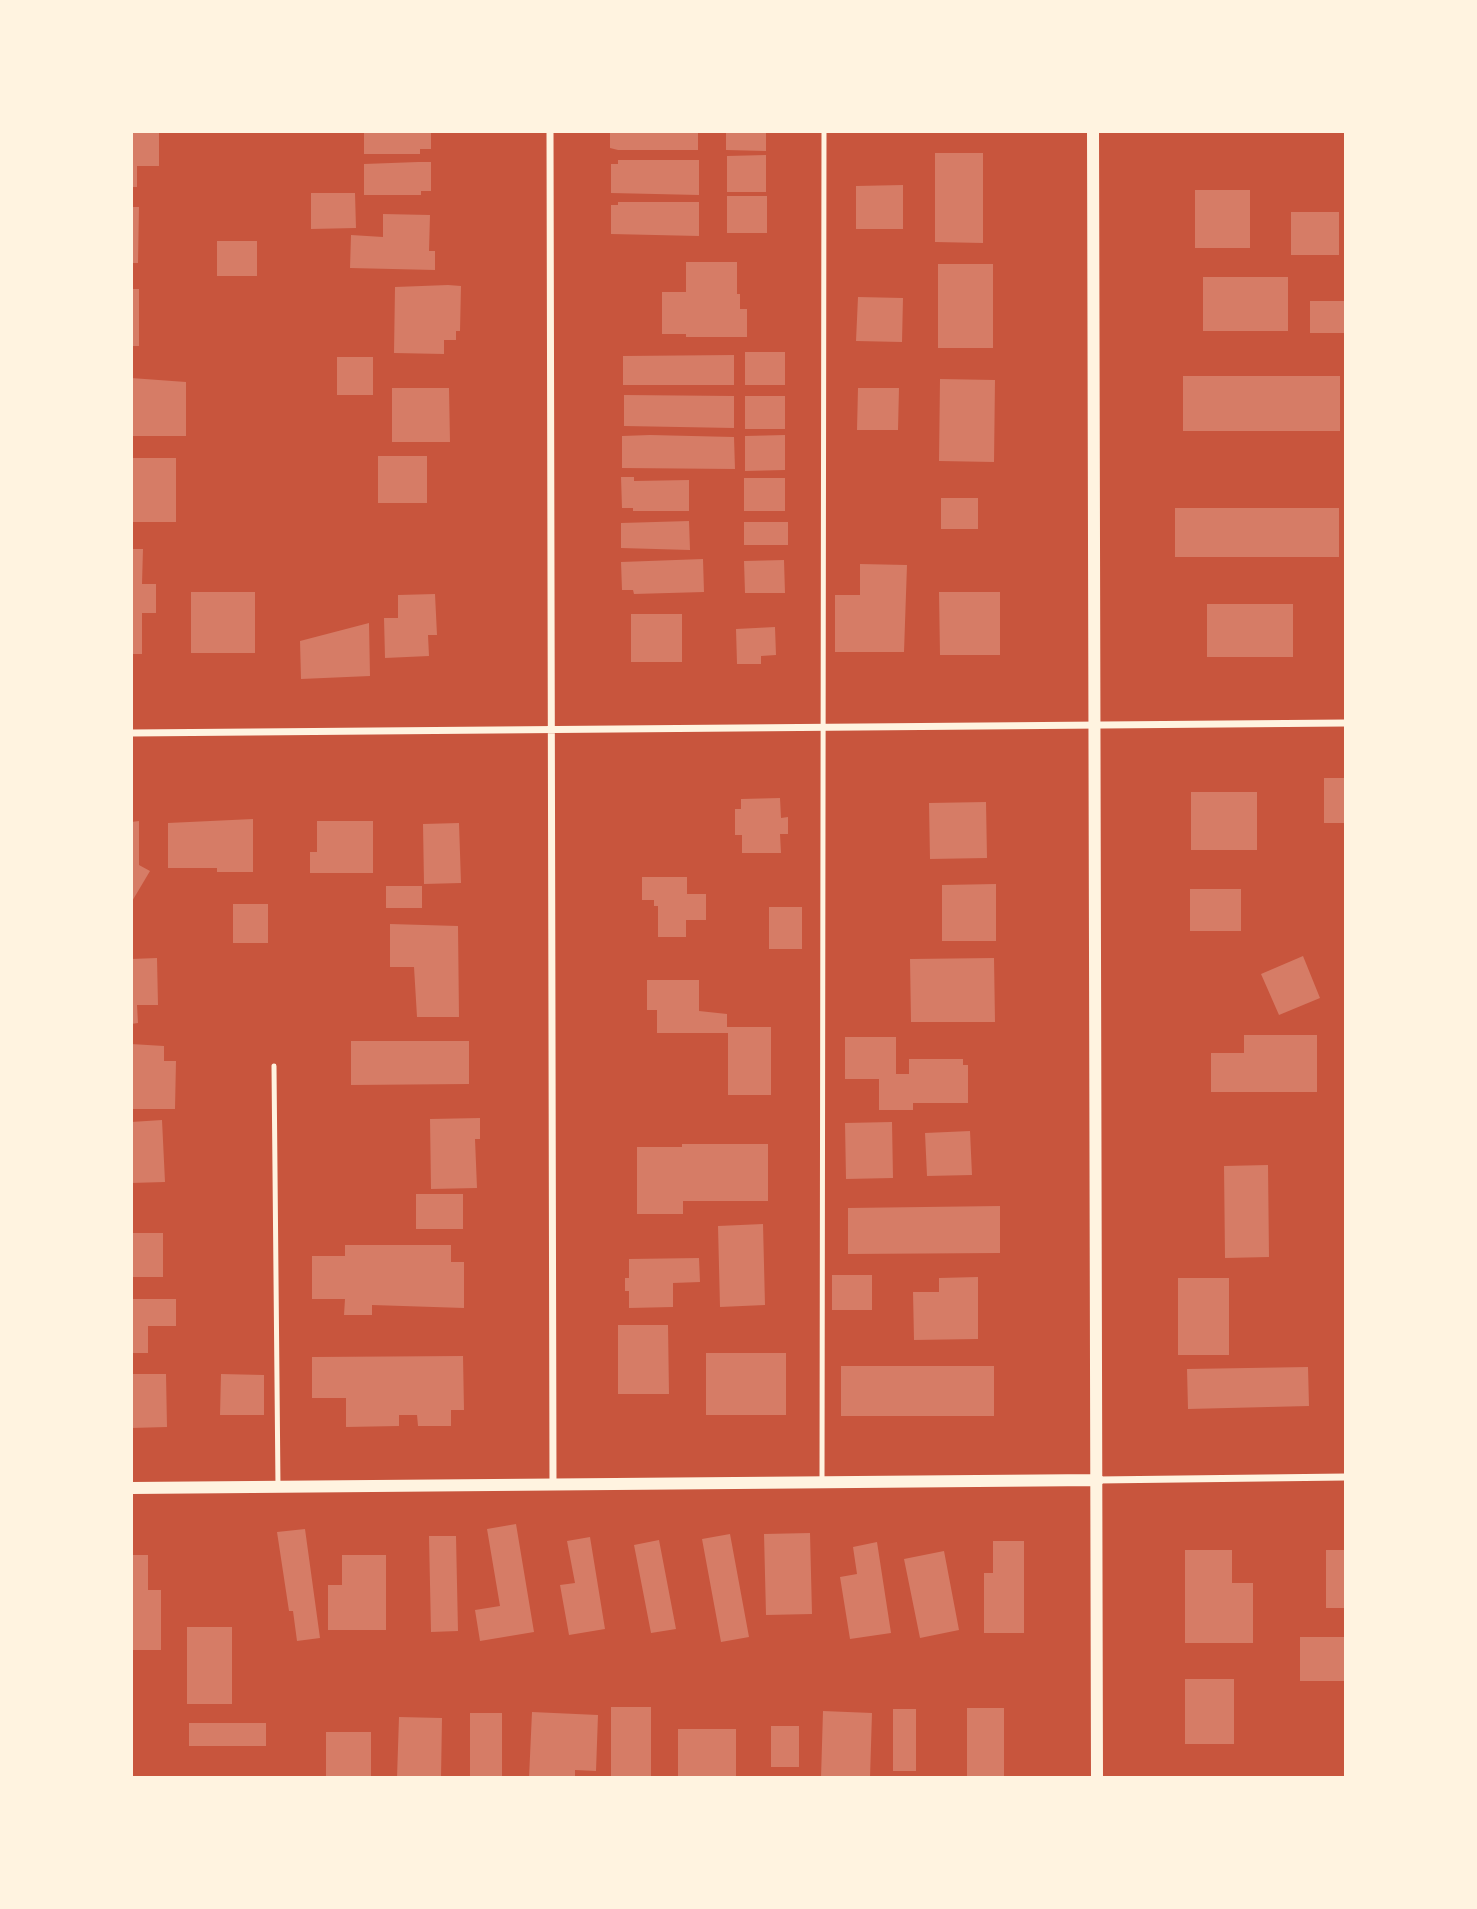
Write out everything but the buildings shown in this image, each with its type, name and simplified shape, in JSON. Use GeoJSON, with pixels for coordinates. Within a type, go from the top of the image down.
{"type":"FeatureCollection","features":[{"type":"Feature","properties":{"kind":"street"},"geometry":{"type":"LineString","coordinates":[[550,131],[553,1485]]}},
{"type":"Feature","properties":{"kind":"street"},"geometry":{"type":"LineString","coordinates":[[1093,131],[1097,1778]]}},
{"type":"Feature","properties":{"kind":"street"},"geometry":{"type":"LineString","coordinates":[[131,733],[1346,723]]}},
{"type":"Feature","properties":{"kind":"street"},"geometry":{"type":"LineString","coordinates":[[131,1489],[1346,1477]]}},
{"type":"Feature","properties":{"kind":"lane"},"geometry":{"type":"LineString","coordinates":[[822,1482],[824,131]]}},
{"type":"Feature","properties":{"kind":"lane"},"geometry":{"type":"LineString","coordinates":[[274,1066],[278,1487]]}}]}
